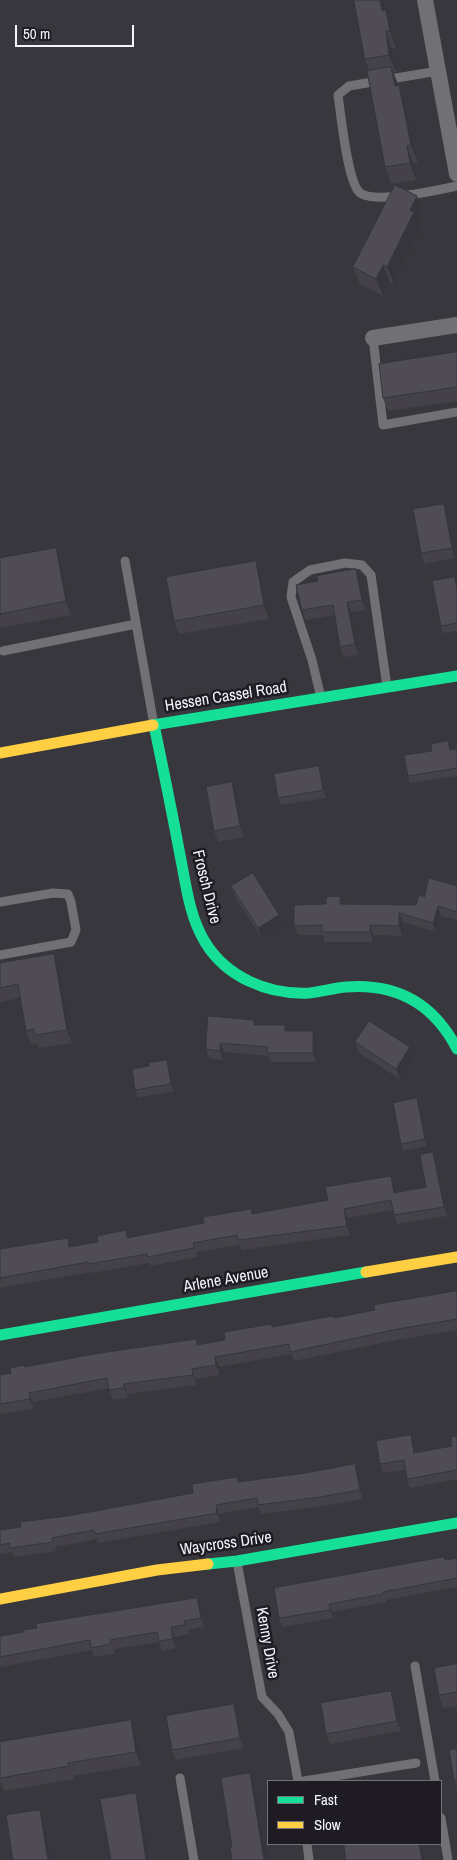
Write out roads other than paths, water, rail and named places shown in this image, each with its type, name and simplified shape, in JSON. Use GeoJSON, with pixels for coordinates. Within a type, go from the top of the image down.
{"type":"FeatureCollection","features":[{"type":"Feature","properties":{"kind":"street"},"geometry":{"type":"LineString","coordinates":[[425,0],[457,169]]}},
{"type":"Feature","properties":{"kind":"street"},"geometry":{"type":"LineString","coordinates":[[373,338],[457,324]]}},
{"type":"Feature","properties":{"kind":"street","name":"Hessen Cassel Road"},"geometry":{"type":"LineString","coordinates":[[0,753],[154,725],[457,676]]}},
{"type":"Feature","properties":{"kind":"street","name":"Frosch Drive"},"geometry":{"type":"LineString","coordinates":[[154,725],[191,907],[198,928],[212,954],[241,977],[279,992],[308,993],[360,986],[390,990],[407,996],[421,1003],[434,1015],[445,1028],[457,1049]]}},
{"type":"Feature","properties":{"kind":"street","name":"Arlene Avenue"},"geometry":{"type":"LineString","coordinates":[[0,1335],[457,1257]]}},
{"type":"Feature","properties":{"kind":"street","name":"Waycross Drive"},"geometry":{"type":"LineString","coordinates":[[0,1599],[157,1570],[237,1561],[457,1523]]}},
{"type":"Feature","properties":{"kind":"lane"},"geometry":{"type":"LineString","coordinates":[[438,71],[349,86],[338,94],[352,180],[360,193],[374,197],[402,196],[457,186]]}},
{"type":"Feature","properties":{"kind":"lane"},"geometry":{"type":"LineString","coordinates":[[373,338],[383,425],[457,412]]}},
{"type":"Feature","properties":{"kind":"lane"},"geometry":{"type":"LineString","coordinates":[[126,561],[154,725]]}},
{"type":"Feature","properties":{"kind":"lane"},"geometry":{"type":"LineString","coordinates":[[321,698],[312,660],[291,597],[293,582],[310,570],[345,563],[362,565],[371,575],[388,688]]}},
{"type":"Feature","properties":{"kind":"lane"},"geometry":{"type":"LineString","coordinates":[[3,651],[136,624]]}},
{"type":"Feature","properties":{"kind":"lane"},"geometry":{"type":"LineString","coordinates":[[0,902],[53,893],[68,894],[76,930],[71,942],[0,956]]}},
{"type":"Feature","properties":{"kind":"lane","name":"Kenny Drive"},"geometry":{"type":"LineString","coordinates":[[237,1561],[262,1697],[278,1714],[289,1732],[298,1780]]}},
{"type":"Feature","properties":{"kind":"lane"},"geometry":{"type":"LineString","coordinates":[[416,1666],[435,1780]]}},
{"type":"Feature","properties":{"kind":"lane"},"geometry":{"type":"LineString","coordinates":[[310,1780],[416,1763]]}},
{"type":"Feature","properties":{"kind":"lane"},"geometry":{"type":"LineString","coordinates":[[180,1778],[194,1860]]}},
{"type":"Feature","properties":{"kind":"lane"},"geometry":{"type":"LineString","coordinates":[[442,1824],[448,1860]]}},
{"type":"Feature","properties":{"kind":"lane"},"geometry":{"type":"LineString","coordinates":[[307,1845],[309,1860]]}}]}
